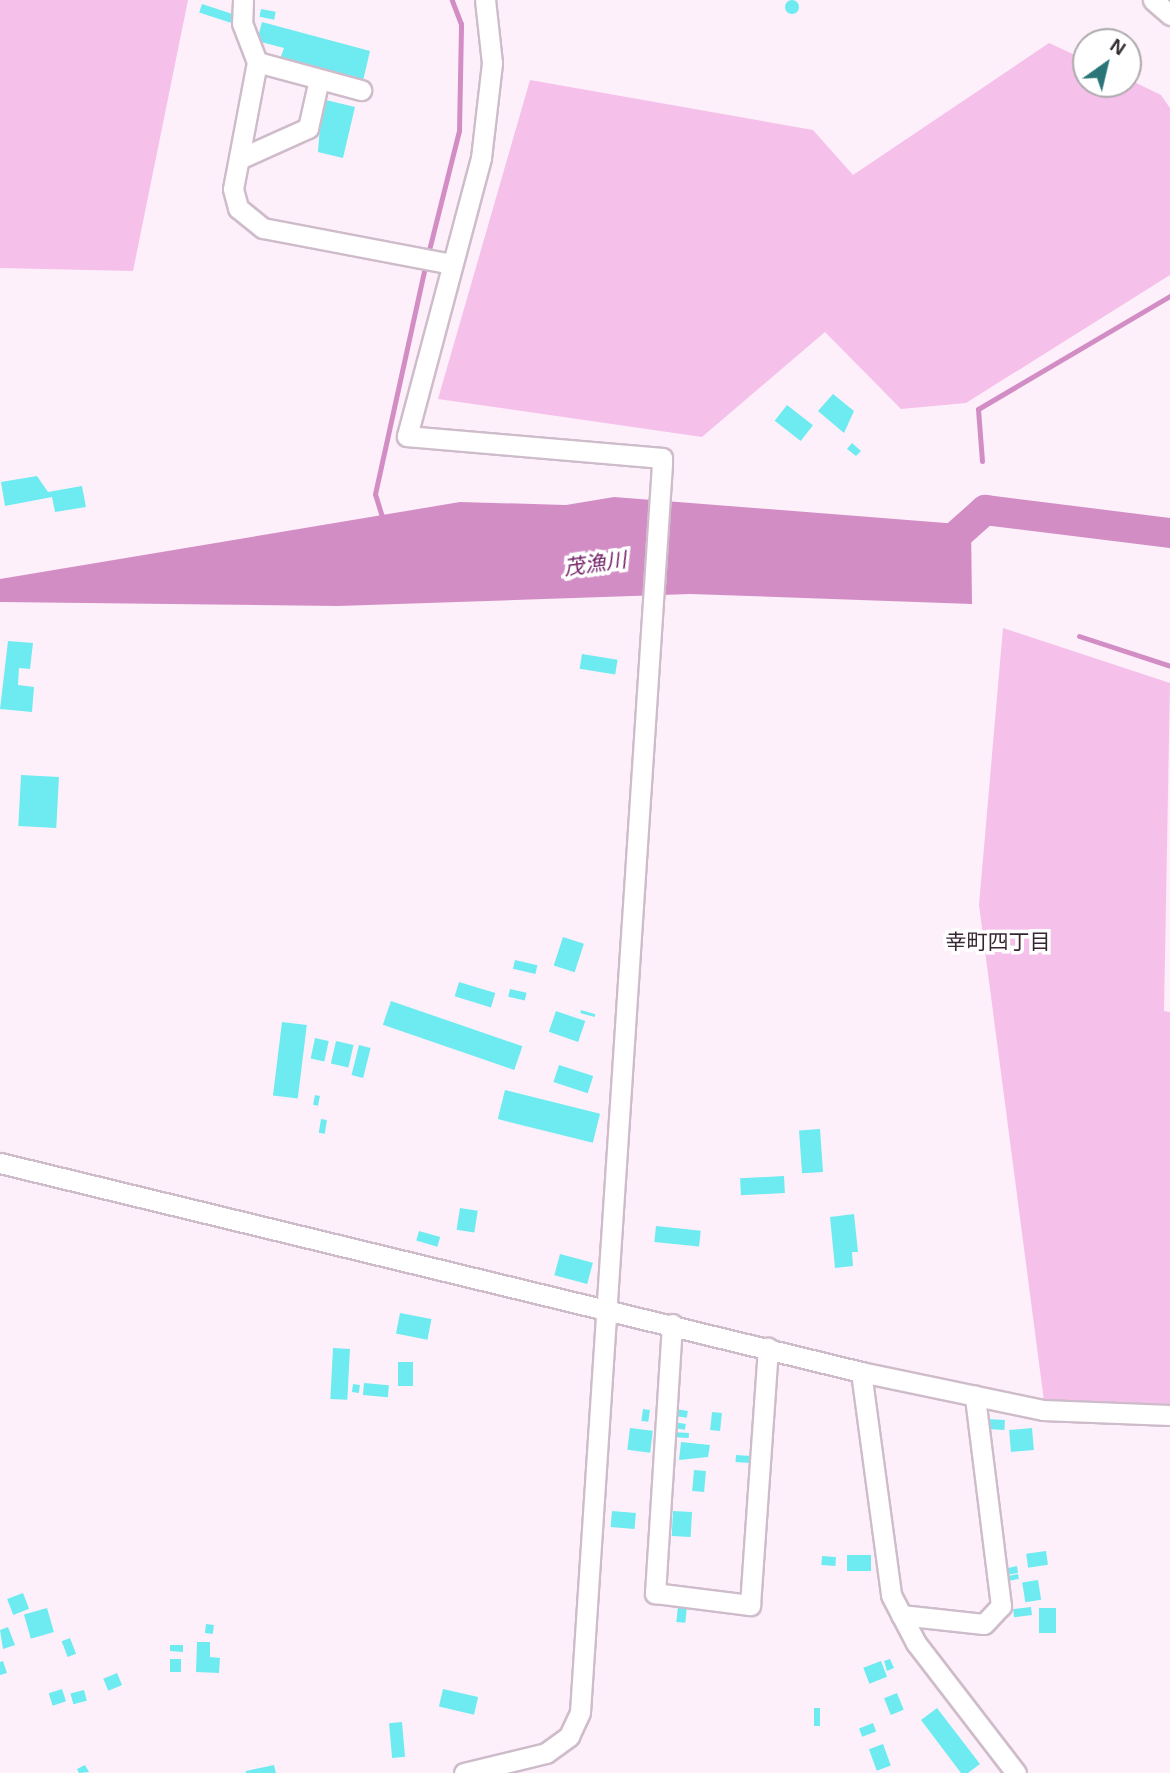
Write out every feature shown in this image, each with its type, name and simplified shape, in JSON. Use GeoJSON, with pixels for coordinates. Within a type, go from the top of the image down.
{"type":"FeatureCollection","features":[{"type":"Feature","properties":{"kind":"street"},"geometry":{"type":"LineString","coordinates":[[243,0],[242,23],[257,62],[233,189],[238,208],[263,228],[436,260]]}},
{"type":"Feature","properties":{"kind":"street"},"geometry":{"type":"LineString","coordinates":[[464,1773],[546,1753],[569,1736],[580,1712],[662,458],[407,436],[436,260],[481,158],[492,64],[485,0]]}},
{"type":"Feature","properties":{"kind":"street"},"geometry":{"type":"LineString","coordinates":[[257,62],[361,90]]}},
{"type":"Feature","properties":{"kind":"street"},"geometry":{"type":"LineString","coordinates":[[239,159],[308,128],[319,79]]}},
{"type":"Feature","properties":{"kind":"street"},"geometry":{"type":"LineString","coordinates":[[0,1163],[607,1307],[861,1373],[1043,1410],[1170,1415]]}},
{"type":"Feature","properties":{"kind":"street"},"geometry":{"type":"LineString","coordinates":[[672,1324],[655,1593],[750,1605],[768,1348]]}},
{"type":"Feature","properties":{"kind":"street"},"geometry":{"type":"LineString","coordinates":[[861,1373],[891,1595],[901,1615],[1016,1773]]}},
{"type":"Feature","properties":{"kind":"street"},"geometry":{"type":"LineString","coordinates":[[901,1615],[984,1624],[1001,1606],[975,1396]]}},
{"type":"Feature","properties":{"kind":"shaded area"},"geometry":{"type":"Polygon","coordinates":[[[0,0],[188,0],[133,271],[0,268],[0,0]]]}},
{"type":"Feature","properties":{"kind":"shaded area"},"geometry":{"type":"Polygon","coordinates":[[[1049,43],[1072,54],[1072,98],[1142,98],[1142,86],[1161,95],[1170,108],[1170,275],[966,403],[901,409],[825,332],[702,437],[438,399],[530,80],[813,130],[853,175],[1049,43]]]}},
{"type":"Feature","properties":{"kind":"shaded area"},"geometry":{"type":"Polygon","coordinates":[[[1003,628],[1170,683],[1164,1011],[1170,1012],[1170,1404],[1044,1401],[979,905],[1003,628]]]}},
{"type":"Feature","properties":{"kind":"water"},"geometry":{"type":"Polygon","coordinates":[[[614,497],[971,525],[972,604],[690,594],[338,606],[0,602],[0,579],[460,502],[566,505],[614,497]]]}},
{"type":"Feature","properties":{"kind":"building"},"geometry":{"type":"Polygon","coordinates":[[[789,0],[795,0],[799,7],[795,14],[789,14],[785,10],[785,4],[789,0]]]}},
{"type":"Feature","properties":{"kind":"building"},"geometry":{"type":"Polygon","coordinates":[[[202,4],[233,14],[231,23],[199,13],[202,4]]]}},
{"type":"Feature","properties":{"kind":"building"},"geometry":{"type":"Polygon","coordinates":[[[261,9],[276,12],[274,20],[259,17],[261,9]]]}},
{"type":"Feature","properties":{"kind":"building"},"geometry":{"type":"Polygon","coordinates":[[[262,22],[370,51],[363,81],[280,59],[284,48],[257,41],[262,22]]]}},
{"type":"Feature","properties":{"kind":"building"},"geometry":{"type":"Polygon","coordinates":[[[322,99],[355,107],[343,158],[318,152],[322,99]]]}},
{"type":"Feature","properties":{"kind":"building"},"geometry":{"type":"Polygon","coordinates":[[[833,394],[854,411],[844,433],[818,411],[833,394]]]}},
{"type":"Feature","properties":{"kind":"building"},"geometry":{"type":"Polygon","coordinates":[[[787,405],[813,425],[801,441],[775,421],[787,405]]]}},
{"type":"Feature","properties":{"kind":"building"},"geometry":{"type":"Polygon","coordinates":[[[852,443],[861,451],[856,456],[847,449],[852,443]]]}},
{"type":"Feature","properties":{"kind":"building"},"geometry":{"type":"Polygon","coordinates":[[[37,476],[48,492],[82,486],[86,507],[55,512],[52,497],[5,506],[1,482],[37,476]]]}},
{"type":"Feature","properties":{"kind":"building"},"geometry":{"type":"Polygon","coordinates":[[[8,641],[33,643],[30,669],[19,668],[18,685],[34,687],[32,712],[0,709],[8,641]]]}},
{"type":"Feature","properties":{"kind":"building"},"geometry":{"type":"Polygon","coordinates":[[[582,654],[618,660],[615,674],[580,669],[582,654]]]}},
{"type":"Feature","properties":{"kind":"building"},"geometry":{"type":"Polygon","coordinates":[[[21,775],[59,777],[56,828],[18,826],[21,775]]]}},
{"type":"Feature","properties":{"kind":"building"},"geometry":{"type":"Polygon","coordinates":[[[563,937],[584,944],[575,972],[554,966],[563,937]]]}},
{"type":"Feature","properties":{"kind":"building"},"geometry":{"type":"Polygon","coordinates":[[[515,960],[537,965],[535,974],[513,969],[515,960]]]}},
{"type":"Feature","properties":{"kind":"building"},"geometry":{"type":"Polygon","coordinates":[[[459,982],[495,993],[491,1007],[455,996],[459,982]]]}},
{"type":"Feature","properties":{"kind":"building"},"geometry":{"type":"Polygon","coordinates":[[[510,989],[527,993],[525,1001],[508,997],[510,989]]]}},
{"type":"Feature","properties":{"kind":"building"},"geometry":{"type":"Polygon","coordinates":[[[391,1001],[522,1046],[514,1070],[383,1025],[391,1001]]]}},
{"type":"Feature","properties":{"kind":"building"},"geometry":{"type":"Polygon","coordinates":[[[581,1010],[595,1014],[595,1017],[580,1013],[581,1010]]]}},
{"type":"Feature","properties":{"kind":"building"},"geometry":{"type":"Polygon","coordinates":[[[556,1011],[585,1021],[578,1042],[549,1032],[556,1011]]]}},
{"type":"Feature","properties":{"kind":"building"},"geometry":{"type":"Polygon","coordinates":[[[282,1022],[307,1025],[298,1098],[273,1095],[282,1022]]]}},
{"type":"Feature","properties":{"kind":"building"},"geometry":{"type":"Polygon","coordinates":[[[315,1038],[329,1041],[324,1061],[311,1059],[315,1038]]]}},
{"type":"Feature","properties":{"kind":"building"},"geometry":{"type":"Polygon","coordinates":[[[336,1041],[354,1045],[348,1067],[331,1063],[336,1041]]]}},
{"type":"Feature","properties":{"kind":"building"},"geometry":{"type":"Polygon","coordinates":[[[359,1045],[371,1048],[363,1078],[352,1075],[359,1045]]]}},
{"type":"Feature","properties":{"kind":"building"},"geometry":{"type":"Polygon","coordinates":[[[559,1065],[593,1076],[588,1093],[553,1082],[559,1065]]]}},
{"type":"Feature","properties":{"kind":"building"},"geometry":{"type":"Polygon","coordinates":[[[505,1090],[600,1114],[593,1143],[498,1119],[505,1090]]]}},
{"type":"Feature","properties":{"kind":"building"},"geometry":{"type":"Polygon","coordinates":[[[315,1095],[320,1096],[318,1106],[313,1105],[315,1095]]]}},
{"type":"Feature","properties":{"kind":"building"},"geometry":{"type":"Polygon","coordinates":[[[321,1119],[327,1120],[325,1134],[319,1133],[321,1119]]]}},
{"type":"Feature","properties":{"kind":"building"},"geometry":{"type":"Polygon","coordinates":[[[820,1129],[823,1172],[802,1173],[799,1130],[820,1129]]]}},
{"type":"Feature","properties":{"kind":"building"},"geometry":{"type":"Polygon","coordinates":[[[784,1176],[785,1193],[741,1195],[740,1178],[784,1176]]]}},
{"type":"Feature","properties":{"kind":"building"},"geometry":{"type":"Polygon","coordinates":[[[460,1208],[478,1211],[474,1233],[457,1230],[460,1208]]]}},
{"type":"Feature","properties":{"kind":"building"},"geometry":{"type":"Polygon","coordinates":[[[854,1214],[858,1252],[852,1252],[853,1266],[835,1268],[830,1217],[854,1214]]]}},
{"type":"Feature","properties":{"kind":"building"},"geometry":{"type":"Polygon","coordinates":[[[656,1226],[701,1231],[699,1247],[654,1242],[656,1226]]]}},
{"type":"Feature","properties":{"kind":"building"},"geometry":{"type":"Polygon","coordinates":[[[419,1231],[440,1237],[437,1247],[416,1241],[419,1231]]]}},
{"type":"Feature","properties":{"kind":"building"},"geometry":{"type":"Polygon","coordinates":[[[560,1254],[593,1263],[587,1284],[554,1275],[560,1254]]]}},
{"type":"Feature","properties":{"kind":"building"},"geometry":{"type":"Polygon","coordinates":[[[400,1313],[431,1319],[427,1340],[396,1334],[400,1313]]]}},
{"type":"Feature","properties":{"kind":"building"},"geometry":{"type":"Polygon","coordinates":[[[333,1348],[350,1349],[347,1400],[330,1399],[333,1348]]]}},
{"type":"Feature","properties":{"kind":"building"},"geometry":{"type":"Polygon","coordinates":[[[398,1362],[413,1362],[413,1386],[398,1386],[398,1362]]]}},
{"type":"Feature","properties":{"kind":"building"},"geometry":{"type":"Polygon","coordinates":[[[364,1383],[389,1385],[388,1397],[363,1395],[364,1383]]]}},
{"type":"Feature","properties":{"kind":"building"},"geometry":{"type":"Polygon","coordinates":[[[353,1384],[360,1385],[359,1393],[352,1392],[353,1384]]]}},
{"type":"Feature","properties":{"kind":"building"},"geometry":{"type":"Polygon","coordinates":[[[643,1409],[650,1410],[648,1422],[641,1421],[643,1409]]]}},
{"type":"Feature","properties":{"kind":"building"},"geometry":{"type":"Polygon","coordinates":[[[676,1409],[688,1411],[687,1418],[675,1416],[676,1409]]]}},
{"type":"Feature","properties":{"kind":"building"},"geometry":{"type":"Polygon","coordinates":[[[712,1412],[722,1413],[720,1431],[710,1430],[712,1412]]]}},
{"type":"Feature","properties":{"kind":"building"},"geometry":{"type":"Polygon","coordinates":[[[987,1419],[1005,1420],[1004,1430],[986,1429],[987,1419]]]}},
{"type":"Feature","properties":{"kind":"building"},"geometry":{"type":"Polygon","coordinates":[[[674,1422],[686,1424],[685,1430],[673,1428],[674,1422]]]}},
{"type":"Feature","properties":{"kind":"building"},"geometry":{"type":"Polygon","coordinates":[[[630,1428],[653,1431],[650,1453],[627,1450],[630,1428]]]}},
{"type":"Feature","properties":{"kind":"building"},"geometry":{"type":"Polygon","coordinates":[[[1032,1428],[1034,1450],[1011,1452],[1009,1430],[1032,1428]]]}},
{"type":"Feature","properties":{"kind":"building"},"geometry":{"type":"Polygon","coordinates":[[[672,1432],[689,1433],[689,1438],[672,1437],[672,1432]]]}},
{"type":"Feature","properties":{"kind":"building"},"geometry":{"type":"Polygon","coordinates":[[[681,1442],[710,1445],[708,1457],[679,1460],[681,1442]]]}},
{"type":"Feature","properties":{"kind":"building"},"geometry":{"type":"Polygon","coordinates":[[[736,1455],[751,1456],[750,1463],[736,1462],[736,1455]]]}},
{"type":"Feature","properties":{"kind":"building"},"geometry":{"type":"Polygon","coordinates":[[[694,1470],[706,1471],[704,1492],[692,1491],[694,1470]]]}},
{"type":"Feature","properties":{"kind":"building"},"geometry":{"type":"Polygon","coordinates":[[[612,1511],[636,1513],[635,1529],[611,1527],[612,1511]]]}},
{"type":"Feature","properties":{"kind":"building"},"geometry":{"type":"Polygon","coordinates":[[[673,1511],[692,1512],[691,1537],[672,1536],[673,1511]]]}},
{"type":"Feature","properties":{"kind":"building"},"geometry":{"type":"Polygon","coordinates":[[[1046,1551],[1048,1565],[1028,1568],[1026,1554],[1046,1551]]]}},
{"type":"Feature","properties":{"kind":"building"},"geometry":{"type":"Polygon","coordinates":[[[847,1555],[871,1555],[871,1571],[847,1571],[847,1555]]]}},
{"type":"Feature","properties":{"kind":"building"},"geometry":{"type":"Polygon","coordinates":[[[822,1556],[836,1557],[835,1566],[821,1565],[822,1556]]]}},
{"type":"Feature","properties":{"kind":"building"},"geometry":{"type":"Polygon","coordinates":[[[1017,1566],[1018,1573],[1005,1575],[1004,1569],[1017,1566]]]}},
{"type":"Feature","properties":{"kind":"building"},"geometry":{"type":"Polygon","coordinates":[[[1018,1574],[1019,1579],[1007,1581],[1006,1576],[1018,1574]]]}},
{"type":"Feature","properties":{"kind":"building"},"geometry":{"type":"Polygon","coordinates":[[[1038,1580],[1041,1600],[1025,1602],[1022,1583],[1038,1580]]]}},
{"type":"Feature","properties":{"kind":"building"},"geometry":{"type":"Polygon","coordinates":[[[23,1593],[29,1609],[13,1615],[7,1599],[23,1593]]]}},
{"type":"Feature","properties":{"kind":"building"},"geometry":{"type":"Polygon","coordinates":[[[678,1606],[687,1607],[685,1623],[676,1622],[678,1606]]]}},
{"type":"Feature","properties":{"kind":"building"},"geometry":{"type":"Polygon","coordinates":[[[1031,1607],[1032,1615],[1014,1617],[1013,1609],[1031,1607]]]}},
{"type":"Feature","properties":{"kind":"building"},"geometry":{"type":"Polygon","coordinates":[[[47,1608],[54,1632],[31,1639],[24,1615],[47,1608]]]}},
{"type":"Feature","properties":{"kind":"building"},"geometry":{"type":"Polygon","coordinates":[[[1039,1608],[1056,1608],[1056,1633],[1039,1633],[1039,1608]]]}},
{"type":"Feature","properties":{"kind":"building"},"geometry":{"type":"Polygon","coordinates":[[[206,1624],[214,1625],[213,1634],[205,1633],[206,1624]]]}},
{"type":"Feature","properties":{"kind":"building"},"geometry":{"type":"Polygon","coordinates":[[[8,1627],[15,1645],[3,1649],[0,1630],[8,1627]]]}},
{"type":"Feature","properties":{"kind":"building"},"geometry":{"type":"Polygon","coordinates":[[[70,1638],[76,1654],[68,1657],[62,1641],[70,1638]]]}},
{"type":"Feature","properties":{"kind":"building"},"geometry":{"type":"Polygon","coordinates":[[[197,1642],[210,1642],[210,1657],[220,1658],[219,1673],[196,1672],[197,1642]]]}},
{"type":"Feature","properties":{"kind":"building"},"geometry":{"type":"Polygon","coordinates":[[[170,1645],[183,1645],[183,1652],[170,1651],[170,1645]]]}},
{"type":"Feature","properties":{"kind":"building"},"geometry":{"type":"Polygon","coordinates":[[[170,1659],[181,1659],[181,1672],[170,1672],[170,1659]]]}},
{"type":"Feature","properties":{"kind":"building"},"geometry":{"type":"Polygon","coordinates":[[[890,1659],[894,1668],[887,1671],[884,1661],[890,1659]]]}},
{"type":"Feature","properties":{"kind":"building"},"geometry":{"type":"Polygon","coordinates":[[[3,1661],[7,1673],[0,1675],[0,1662],[3,1661]]]}},
{"type":"Feature","properties":{"kind":"building"},"geometry":{"type":"Polygon","coordinates":[[[881,1661],[887,1677],[869,1684],[863,1668],[881,1661]]]}},
{"type":"Feature","properties":{"kind":"building"},"geometry":{"type":"Polygon","coordinates":[[[117,1673],[122,1685],[108,1691],[103,1679],[117,1673]]]}},
{"type":"Feature","properties":{"kind":"building"},"geometry":{"type":"Polygon","coordinates":[[[62,1689],[66,1701],[53,1706],[49,1693],[62,1689]]]}},
{"type":"Feature","properties":{"kind":"building"},"geometry":{"type":"Polygon","coordinates":[[[443,1689],[478,1697],[474,1715],[439,1707],[443,1689]]]}},
{"type":"Feature","properties":{"kind":"building"},"geometry":{"type":"Polygon","coordinates":[[[84,1690],[87,1701],[73,1704],[70,1694],[84,1690]]]}},
{"type":"Feature","properties":{"kind":"building"},"geometry":{"type":"Polygon","coordinates":[[[897,1693],[904,1710],[891,1715],[884,1698],[897,1693]]]}},
{"type":"Feature","properties":{"kind":"building"},"geometry":{"type":"Polygon","coordinates":[[[814,1708],[820,1708],[820,1726],[814,1726],[814,1708]]]}},
{"type":"Feature","properties":{"kind":"building"},"geometry":{"type":"Polygon","coordinates":[[[937,1708],[980,1764],[968,1773],[961,1773],[921,1720],[937,1708]]]}},
{"type":"Feature","properties":{"kind":"building"},"geometry":{"type":"Polygon","coordinates":[[[402,1722],[405,1757],[392,1758],[389,1723],[402,1722]]]}},
{"type":"Feature","properties":{"kind":"building"},"geometry":{"type":"Polygon","coordinates":[[[873,1723],[876,1731],[862,1737],[859,1728],[873,1723]]]}},
{"type":"Feature","properties":{"kind":"building"},"geometry":{"type":"Polygon","coordinates":[[[883,1744],[891,1766],[877,1771],[869,1749],[883,1744]]]}},
{"type":"Feature","properties":{"kind":"building"},"geometry":{"type":"Polygon","coordinates":[[[85,1765],[89,1772],[79,1773],[77,1769],[85,1765]]]}},
{"type":"Feature","properties":{"kind":"building"},"geometry":{"type":"Polygon","coordinates":[[[274,1765],[276,1773],[246,1773],[246,1771],[274,1765]]]}},
{"type":"Feature","properties":{"kind":"waterway"},"geometry":{"type":"LineString","coordinates":[[428,254],[459,131],[461,24],[452,0]]}},
{"type":"Feature","properties":{"kind":"waterway"},"geometry":{"type":"LineString","coordinates":[[383,520],[375,494],[426,263]]}},
{"type":"Feature","properties":{"kind":"waterway"},"geometry":{"type":"LineString","coordinates":[[982,461],[978,409],[1170,296]]}},
{"type":"Feature","properties":{"kind":"waterway","name":"茂漁川"},"geometry":{"type":"LineString","coordinates":[[939,551],[985,510],[1170,533]]}},
{"type":"Feature","properties":{"kind":"waterway"},"geometry":{"type":"LineString","coordinates":[[1079,636],[1170,666]]}},
{"type":"Feature","properties":{"kind":"district","name":"幸町四丁目"},"geometry":{"type":"Point","coordinates":[998,942]}}]}
